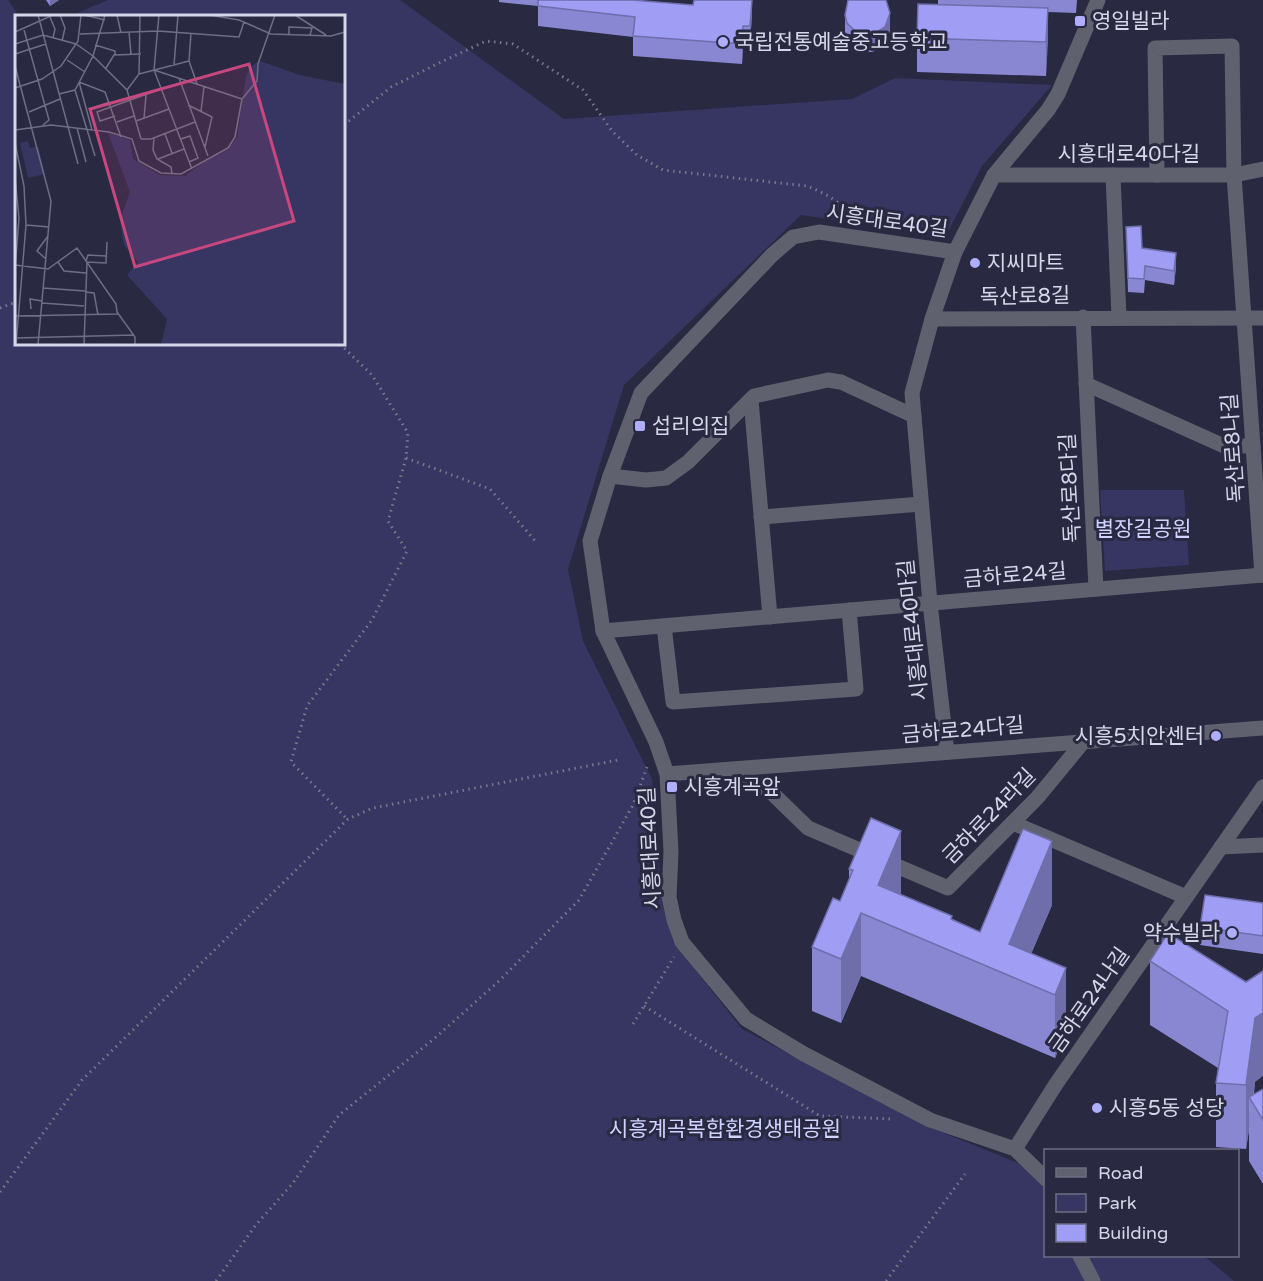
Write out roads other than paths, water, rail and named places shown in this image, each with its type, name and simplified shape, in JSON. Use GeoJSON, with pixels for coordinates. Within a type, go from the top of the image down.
{"type":"FeatureCollection","features":[{"type":"Feature","properties":{"kind":"street","name":"시흥대로40길"},"geometry":{"type":"LineString","coordinates":[[1016,1149],[930,1120],[804,1054],[746,1019],[682,942],[669,897],[671,852],[667,774],[656,742],[603,631],[590,541],[610,476],[641,393],[772,255],[794,237],[819,231],[955,252],[994,175],[1048,110],[1058,94],[1098,0]]}},
{"type":"Feature","properties":{"kind":"street"},"geometry":{"type":"LineString","coordinates":[[1157,175],[1155,48],[1232,46],[1234,175],[1245,317]]}},
{"type":"Feature","properties":{"kind":"street","name":"시흥대로40다길"},"geometry":{"type":"LineString","coordinates":[[994,175],[1234,175],[1263,169]]}},
{"type":"Feature","properties":{"kind":"street"},"geometry":{"type":"LineString","coordinates":[[1113,175],[1119,317]]}},
{"type":"Feature","properties":{"kind":"street","name":"시흥대로40마길"},"geometry":{"type":"LineString","coordinates":[[947,752],[930,603],[912,393],[932,319],[955,252]]}},
{"type":"Feature","properties":{"kind":"street","name":"독산로8다길"},"geometry":{"type":"LineString","coordinates":[[1083,317],[1096,589]]}},
{"type":"Feature","properties":{"kind":"street","name":"독산로8나길"},"geometry":{"type":"LineString","coordinates":[[1245,317],[1263,575]]}},
{"type":"Feature","properties":{"kind":"street","name":"독산로8길"},"geometry":{"type":"LineString","coordinates":[[932,319],[1263,318]]}},
{"type":"Feature","properties":{"kind":"street"},"geometry":{"type":"LineString","coordinates":[[610,476],[646,480],[666,478],[688,462],[754,396],[828,380],[841,382],[914,416]]}},
{"type":"Feature","properties":{"kind":"street"},"geometry":{"type":"LineString","coordinates":[[1086,384],[1224,446],[1254,446]]}},
{"type":"Feature","properties":{"kind":"street"},"geometry":{"type":"LineString","coordinates":[[751,400],[770,617]]}},
{"type":"Feature","properties":{"kind":"street"},"geometry":{"type":"LineString","coordinates":[[761,517],[921,504]]}},
{"type":"Feature","properties":{"kind":"street","name":"금하로24길"},"geometry":{"type":"LineString","coordinates":[[603,631],[1263,575]]}},
{"type":"Feature","properties":{"kind":"street"},"geometry":{"type":"LineString","coordinates":[[664,626],[673,702],[856,689],[849,610]]}},
{"type":"Feature","properties":{"kind":"street","name":"금하로24다길"},"geometry":{"type":"LineString","coordinates":[[667,774],[1263,728]]}},
{"type":"Feature","properties":{"kind":"street","name":"금하로24라길"},"geometry":{"type":"LineString","coordinates":[[724,770],[749,779],[771,792],[808,828],[948,888],[1037,798],[1084,741]]}},
{"type":"Feature","properties":{"kind":"street","name":"금하로24나길"},"geometry":{"type":"LineString","coordinates":[[1016,1149],[1056,1084],[1263,787]]}},
{"type":"Feature","properties":{"kind":"street"},"geometry":{"type":"LineString","coordinates":[[1013,823],[1186,897]]}},
{"type":"Feature","properties":{"kind":"street"},"geometry":{"type":"LineString","coordinates":[[1221,847],[1263,845]]}},
{"type":"Feature","properties":{"kind":"street"},"geometry":{"type":"LineString","coordinates":[[1016,1149],[1044,1177]]}},
{"type":"Feature","properties":{"kind":"street"},"geometry":{"type":"LineString","coordinates":[[1081,1257],[1093,1281]]}},
{"type":"Feature","properties":{"kind":"place","name":"영일빌라"},"geometry":{"type":"Point","coordinates":[1080,21]}},
{"type":"Feature","properties":{"kind":"place","name":"국립전통예술중고등학교"},"geometry":{"type":"Point","coordinates":[723,42]}},
{"type":"Feature","properties":{"kind":"place","name":"지씨마트"},"geometry":{"type":"Point","coordinates":[975,263]}},
{"type":"Feature","properties":{"kind":"place","name":"섭리의집"},"geometry":{"type":"Point","coordinates":[640,426]}},
{"type":"Feature","properties":{"kind":"place","name":"시흥5치안센터"},"geometry":{"type":"Point","coordinates":[1216,736]}},
{"type":"Feature","properties":{"kind":"place","name":"시흥계곡앞"},"geometry":{"type":"Point","coordinates":[672,787]}},
{"type":"Feature","properties":{"kind":"place","name":"약수빌라"},"geometry":{"type":"Point","coordinates":[1232,933]}},
{"type":"Feature","properties":{"kind":"place","name":"시흥5동 성당"},"geometry":{"type":"Point","coordinates":[1097,1108]}},
{"type":"Feature","properties":{"kind":"park label","name":"별장길공원"},"geometry":{"type":"Point","coordinates":[1143,529]}},
{"type":"Feature","properties":{"kind":"park label","name":"시흥계곡복합환경생태공원"},"geometry":{"type":"Point","coordinates":[725,1129]}}]}
